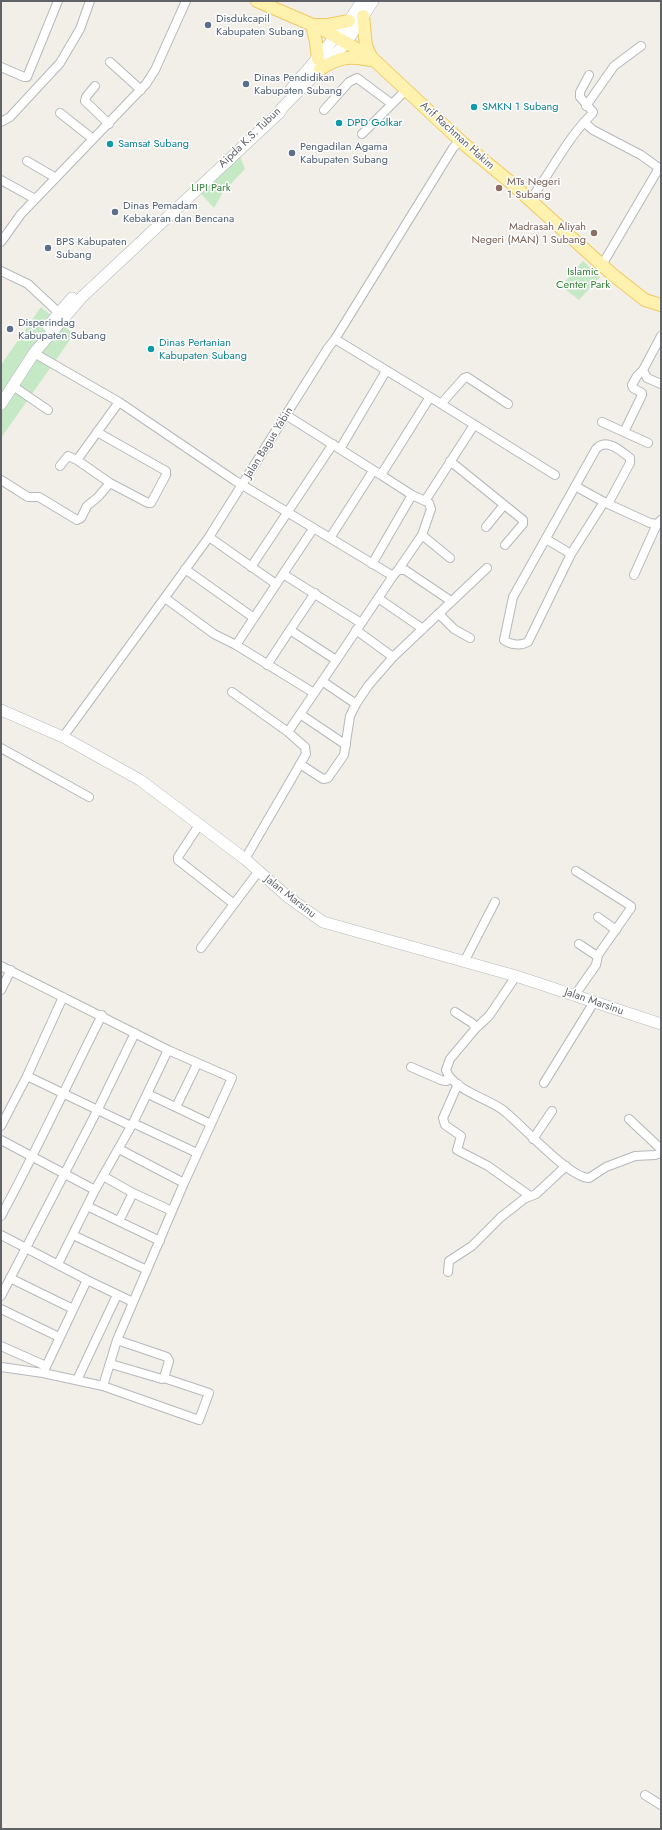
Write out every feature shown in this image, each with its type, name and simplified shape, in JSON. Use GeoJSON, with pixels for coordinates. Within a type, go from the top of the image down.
{"type":"FeatureCollection","features":[{"type":"Feature","properties":{"kind":"main road","name":"Arif Rachman Hakim"},"geometry":{"type":"LineString","coordinates":[[257,1],[312,25],[338,43],[374,59],[460,140],[634,293],[645,300],[661,306]]}},
{"type":"Feature","properties":{"kind":"main road"},"geometry":{"type":"LineString","coordinates":[[363,16],[366,46],[374,59]]}},
{"type":"Feature","properties":{"kind":"main road"},"geometry":{"type":"LineString","coordinates":[[349,21],[328,25],[312,25],[319,64],[344,57],[374,59]]}},
{"type":"Feature","properties":{"kind":"street"},"geometry":{"type":"LineString","coordinates":[[1,67],[27,77],[58,1]]}},
{"type":"Feature","properties":{"kind":"street"},"geometry":{"type":"LineString","coordinates":[[1,122],[10,117],[60,62],[80,29],[90,1]]}},
{"type":"Feature","properties":{"kind":"street"},"geometry":{"type":"LineString","coordinates":[[1,242],[4,232],[141,90],[153,74],[186,1]]}},
{"type":"Feature","properties":{"kind":"street"},"geometry":{"type":"LineString","coordinates":[[338,43],[349,21],[362,1]]}},
{"type":"Feature","properties":{"kind":"street"},"geometry":{"type":"LineString","coordinates":[[338,43],[363,16],[374,1]]}},
{"type":"Feature","properties":{"kind":"street","name":"Aipda K.S. Tubun"},"geometry":{"type":"LineString","coordinates":[[1,404],[34,353],[82,297],[280,112],[338,43]]}},
{"type":"Feature","properties":{"kind":"street"},"geometry":{"type":"LineString","coordinates":[[586,106],[614,66],[641,46]]}},
{"type":"Feature","properties":{"kind":"street"},"geometry":{"type":"LineString","coordinates":[[110,62],[141,90]]}},
{"type":"Feature","properties":{"kind":"street","name":"Aipda K.S. Tubun"},"geometry":{"type":"LineString","coordinates":[[1,391],[29,349],[58,312],[112,259],[275,108],[319,64]]}},
{"type":"Feature","properties":{"kind":"street"},"geometry":{"type":"LineString","coordinates":[[529,201],[552,169],[567,144],[593,112],[580,99],[580,95],[589,75]]}},
{"type":"Feature","properties":{"kind":"street"},"geometry":{"type":"LineString","coordinates":[[324,110],[349,82],[357,78],[392,104]]}},
{"type":"Feature","properties":{"kind":"street"},"geometry":{"type":"LineString","coordinates":[[95,86],[86,97],[85,101],[109,124]]}},
{"type":"Feature","properties":{"kind":"street"},"geometry":{"type":"LineString","coordinates":[[362,134],[406,90]]}},
{"type":"Feature","properties":{"kind":"street"},"geometry":{"type":"LineString","coordinates":[[60,113],[93,139]]}},
{"type":"Feature","properties":{"kind":"street"},"geometry":{"type":"LineString","coordinates":[[584,122],[593,130],[660,166],[602,265]]}},
{"type":"Feature","properties":{"kind":"street","name":"Jalan Bagus Yabin"},"geometry":{"type":"LineString","coordinates":[[63,736],[165,598],[185,568],[209,538],[449,155],[460,140]]}},
{"type":"Feature","properties":{"kind":"street"},"geometry":{"type":"LineString","coordinates":[[27,162],[56,178]]}},
{"type":"Feature","properties":{"kind":"street"},"geometry":{"type":"LineString","coordinates":[[1,180],[35,199]]}},
{"type":"Feature","properties":{"kind":"street"},"geometry":{"type":"LineString","coordinates":[[1,271],[28,284],[58,312]]}},
{"type":"Feature","properties":{"kind":"street"},"geometry":{"type":"LineString","coordinates":[[624,432],[642,395],[642,393],[634,389],[632,385],[636,376],[643,370],[661,336]]}},
{"type":"Feature","properties":{"kind":"street"},"geometry":{"type":"LineString","coordinates":[[335,339],[555,475]]}},
{"type":"Feature","properties":{"kind":"street"},"geometry":{"type":"LineString","coordinates":[[34,353],[119,402],[242,485],[313,529],[372,564],[396,573],[406,570],[451,601]]}},
{"type":"Feature","properties":{"kind":"street"},"geometry":{"type":"LineString","coordinates":[[643,370],[647,378],[661,384]]}},
{"type":"Feature","properties":{"kind":"street"},"geometry":{"type":"LineString","coordinates":[[340,449],[386,371]]}},
{"type":"Feature","properties":{"kind":"street"},"geometry":{"type":"LineString","coordinates":[[441,404],[464,378],[467,377],[508,404]]}},
{"type":"Feature","properties":{"kind":"street"},"geometry":{"type":"LineString","coordinates":[[13,386],[48,410]]}},
{"type":"Feature","properties":{"kind":"street"},"geometry":{"type":"LineString","coordinates":[[330,538],[430,397]]}},
{"type":"Feature","properties":{"kind":"street"},"geometry":{"type":"LineString","coordinates":[[77,460],[119,402]]}},
{"type":"Feature","properties":{"kind":"street"},"geometry":{"type":"LineString","coordinates":[[286,415],[412,495],[429,503],[431,509],[422,535],[288,732]]}},
{"type":"Feature","properties":{"kind":"street"},"geometry":{"type":"LineString","coordinates":[[602,422],[648,443]]}},
{"type":"Feature","properties":{"kind":"street"},"geometry":{"type":"LineString","coordinates":[[425,501],[474,425]]}},
{"type":"Feature","properties":{"kind":"street"},"geometry":{"type":"LineString","coordinates":[[60,466],[68,456],[77,460],[110,483],[150,504],[167,472],[97,432]]}},
{"type":"Feature","properties":{"kind":"street"},"geometry":{"type":"LineString","coordinates":[[251,567],[333,444]]}},
{"type":"Feature","properties":{"kind":"street"},"geometry":{"type":"LineString","coordinates":[[600,445],[611,445],[630,458],[630,463],[606,503],[571,554],[528,642],[511,644],[506,642],[504,640],[513,596],[575,486],[596,449],[600,445]]}},
{"type":"Feature","properties":{"kind":"street"},"geometry":{"type":"LineString","coordinates":[[450,461],[524,521],[505,545]]}},
{"type":"Feature","properties":{"kind":"street"},"geometry":{"type":"LineString","coordinates":[[1,480],[28,497],[39,497],[77,520],[81,518],[87,506],[98,497],[110,483]]}},
{"type":"Feature","properties":{"kind":"street"},"geometry":{"type":"LineString","coordinates":[[575,486],[606,503],[650,523],[659,522]]}},
{"type":"Feature","properties":{"kind":"street"},"geometry":{"type":"LineString","coordinates":[[372,564],[412,495]]}},
{"type":"Feature","properties":{"kind":"street"},"geometry":{"type":"LineString","coordinates":[[486,527],[504,504]]}},
{"type":"Feature","properties":{"kind":"street"},"geometry":{"type":"LineString","coordinates":[[634,575],[659,522]]}},
{"type":"Feature","properties":{"kind":"street"},"geometry":{"type":"LineString","coordinates":[[236,645],[313,529]]}},
{"type":"Feature","properties":{"kind":"street"},"geometry":{"type":"LineString","coordinates":[[422,535],[450,558]]}},
{"type":"Feature","properties":{"kind":"street"},"geometry":{"type":"LineString","coordinates":[[209,538],[276,584]]}},
{"type":"Feature","properties":{"kind":"street"},"geometry":{"type":"LineString","coordinates":[[546,539],[571,554]]}},
{"type":"Feature","properties":{"kind":"street"},"geometry":{"type":"LineString","coordinates":[[185,568],[254,618]]}},
{"type":"Feature","properties":{"kind":"street"},"geometry":{"type":"LineString","coordinates":[[300,764],[323,779],[326,779],[347,749],[346,745],[350,716],[368,686],[393,657],[487,568]]}},
{"type":"Feature","properties":{"kind":"street"},"geometry":{"type":"LineString","coordinates":[[283,574],[361,623]]}},
{"type":"Feature","properties":{"kind":"street"},"geometry":{"type":"LineString","coordinates":[[267,665],[315,593]]}},
{"type":"Feature","properties":{"kind":"street"},"geometry":{"type":"LineString","coordinates":[[165,598],[214,634],[236,645],[314,693]]}},
{"type":"Feature","properties":{"kind":"street"},"geometry":{"type":"LineString","coordinates":[[378,598],[423,629]]}},
{"type":"Feature","properties":{"kind":"street"},"geometry":{"type":"LineString","coordinates":[[439,614],[454,629],[470,638]]}},
{"type":"Feature","properties":{"kind":"street"},"geometry":{"type":"LineString","coordinates":[[290,630],[336,660]]}},
{"type":"Feature","properties":{"kind":"street"},"geometry":{"type":"LineString","coordinates":[[356,630],[393,657]]}},
{"type":"Feature","properties":{"kind":"street"},"geometry":{"type":"LineString","coordinates":[[322,681],[356,704]]}},
{"type":"Feature","properties":{"kind":"street"},"geometry":{"type":"LineString","coordinates":[[232,692],[288,732],[305,747],[306,754],[245,859]]}},
{"type":"Feature","properties":{"kind":"street","name":"Jalan Marsinu"},"geometry":{"type":"LineString","coordinates":[[1,710],[63,736],[140,780],[245,859],[258,872],[310,914],[333,926],[516,976],[661,1024]]}},
{"type":"Feature","properties":{"kind":"street"},"geometry":{"type":"LineString","coordinates":[[300,714],[346,745]]}},
{"type":"Feature","properties":{"kind":"street"},"geometry":{"type":"LineString","coordinates":[[1,748],[89,797]]}},
{"type":"Feature","properties":{"kind":"street"},"geometry":{"type":"LineString","coordinates":[[199,825],[178,857],[178,860],[234,904]]}},
{"type":"Feature","properties":{"kind":"street"},"geometry":{"type":"LineString","coordinates":[[575,996],[596,965],[597,956],[631,910],[631,906],[576,870]]}},
{"type":"Feature","properties":{"kind":"street"},"geometry":{"type":"LineString","coordinates":[[201,948],[258,872]]}},
{"type":"Feature","properties":{"kind":"street"},"geometry":{"type":"LineString","coordinates":[[464,962],[495,902]]}},
{"type":"Feature","properties":{"kind":"street"},"geometry":{"type":"LineString","coordinates":[[598,917],[616,930]]}},
{"type":"Feature","properties":{"kind":"street"},"geometry":{"type":"LineString","coordinates":[[579,944],[597,956]]}},
{"type":"Feature","properties":{"kind":"street"},"geometry":{"type":"LineString","coordinates":[[1,966],[102,1015],[168,1050],[197,1064],[232,1078],[197,1153],[117,1340],[111,1364],[103,1386]]}},
{"type":"Feature","properties":{"kind":"street"},"geometry":{"type":"LineString","coordinates":[[1,990],[11,970]]}},
{"type":"Feature","properties":{"kind":"street"},"geometry":{"type":"LineString","coordinates":[[516,976],[489,1016],[476,1028],[450,1059],[446,1070],[454,1081],[503,1110],[534,1139],[577,1175],[589,1178],[606,1167],[635,1156],[661,1153]]}},
{"type":"Feature","properties":{"kind":"street"},"geometry":{"type":"LineString","coordinates":[[1,1126],[27,1076],[63,997]]}},
{"type":"Feature","properties":{"kind":"street"},"geometry":{"type":"LineString","coordinates":[[544,1083],[594,1002]]}},
{"type":"Feature","properties":{"kind":"street"},"geometry":{"type":"LineString","coordinates":[[455,1012],[472,1023],[476,1028]]}},
{"type":"Feature","properties":{"kind":"street"},"geometry":{"type":"LineString","coordinates":[[1,1216],[33,1157],[62,1092],[102,1015]]}},
{"type":"Feature","properties":{"kind":"street"},"geometry":{"type":"LineString","coordinates":[[1,1296],[97,1111],[135,1032]]}},
{"type":"Feature","properties":{"kind":"street"},"geometry":{"type":"LineString","coordinates":[[58,1264],[95,1190],[148,1094],[168,1050]]}},
{"type":"Feature","properties":{"kind":"street"},"geometry":{"type":"LineString","coordinates":[[176,1107],[197,1064]]}},
{"type":"Feature","properties":{"kind":"street"},"geometry":{"type":"LineString","coordinates":[[411,1067],[441,1080],[454,1081]]}},
{"type":"Feature","properties":{"kind":"street"},"geometry":{"type":"LineString","coordinates":[[27,1076],[62,1092],[97,1111],[132,1124],[197,1153]]}},
{"type":"Feature","properties":{"kind":"street"},"geometry":{"type":"LineString","coordinates":[[454,1081],[443,1118],[444,1125],[461,1136],[457,1150],[493,1169],[530,1196]]}},
{"type":"Feature","properties":{"kind":"street"},"geometry":{"type":"LineString","coordinates":[[148,1094],[211,1124]]}},
{"type":"Feature","properties":{"kind":"street"},"geometry":{"type":"LineString","coordinates":[[534,1139],[552,1111]]}},
{"type":"Feature","properties":{"kind":"street"},"geometry":{"type":"LineString","coordinates":[[629,1119],[661,1153]]}},
{"type":"Feature","properties":{"kind":"street"},"geometry":{"type":"LineString","coordinates":[[1,1140],[95,1190]]}},
{"type":"Feature","properties":{"kind":"street"},"geometry":{"type":"LineString","coordinates":[[119,1149],[184,1183]]}},
{"type":"Feature","properties":{"kind":"street"},"geometry":{"type":"LineString","coordinates":[[448,1272],[449,1260],[472,1246],[501,1217],[530,1196],[536,1194],[566,1166]]}},
{"type":"Feature","properties":{"kind":"street"},"geometry":{"type":"LineString","coordinates":[[103,1176],[133,1193],[172,1211]]}},
{"type":"Feature","properties":{"kind":"street"},"geometry":{"type":"LineString","coordinates":[[119,1221],[133,1193]]}},
{"type":"Feature","properties":{"kind":"street"},"geometry":{"type":"LineString","coordinates":[[87,1206],[160,1241]]}},
{"type":"Feature","properties":{"kind":"street"},"geometry":{"type":"LineString","coordinates":[[1,1235],[87,1280],[133,1302]]}},
{"type":"Feature","properties":{"kind":"street"},"geometry":{"type":"LineString","coordinates":[[73,1235],[147,1270]]}},
{"type":"Feature","properties":{"kind":"street"},"geometry":{"type":"LineString","coordinates":[[10,1278],[72,1308]]}},
{"type":"Feature","properties":{"kind":"street"},"geometry":{"type":"LineString","coordinates":[[45,1370],[72,1308],[87,1280]]}},
{"type":"Feature","properties":{"kind":"street"},"geometry":{"type":"LineString","coordinates":[[77,1380],[117,1295]]}},
{"type":"Feature","properties":{"kind":"street"},"geometry":{"type":"LineString","coordinates":[[1,1309],[59,1337]]}},
{"type":"Feature","properties":{"kind":"street"},"geometry":{"type":"LineString","coordinates":[[117,1340],[167,1357],[169,1361],[164,1378]]}},
{"type":"Feature","properties":{"kind":"street"},"geometry":{"type":"LineString","coordinates":[[1,1346],[45,1370],[103,1386],[200,1420],[209,1393],[164,1378],[111,1364]]}},
{"type":"Feature","properties":{"kind":"street"},"geometry":{"type":"LineString","coordinates":[[1,1367],[45,1370]]}},
{"type":"Feature","properties":{"kind":"street"},"geometry":{"type":"LineString","coordinates":[[645,1795],[661,1805]]}},
{"type":"Feature","properties":{"kind":"green space","name":"LIPI Park"},"geometry":{"type":"Polygon","coordinates":[[[237,148],[245,169],[223,192],[214,208],[195,187],[237,148]]]}},
{"type":"Feature","properties":{"kind":"green space","name":"Islamic Center Park"},"geometry":{"type":"Polygon","coordinates":[[[583,261],[600,277],[579,300],[561,286],[583,261]]]}},
{"type":"Feature","properties":{"kind":"green space"},"geometry":{"type":"Polygon","coordinates":[[[41,307],[74,334],[1,438],[1,365],[41,307]]]}},
{"type":"Feature","properties":{"kind":"place","name":"Disdukcapil Kabupaten Subang"},"geometry":{"type":"Point","coordinates":[208,25]}},
{"type":"Feature","properties":{"kind":"place","name":"Dinas Pendidikan Kabupaten Subang"},"geometry":{"type":"Point","coordinates":[246,84]}},
{"type":"Feature","properties":{"kind":"place","name":"SMKN 1 Subang"},"geometry":{"type":"Point","coordinates":[474,107]}},
{"type":"Feature","properties":{"kind":"place","name":"DPD Golkar"},"geometry":{"type":"Point","coordinates":[339,123]}},
{"type":"Feature","properties":{"kind":"place","name":"Samsat Subang"},"geometry":{"type":"Point","coordinates":[110,144]}},
{"type":"Feature","properties":{"kind":"place","name":"Pengadilan Agama Kabupaten Subang"},"geometry":{"type":"Point","coordinates":[292,153]}},
{"type":"Feature","properties":{"kind":"place","name":"MTs Negeri 1 Subang"},"geometry":{"type":"Point","coordinates":[499,188]}},
{"type":"Feature","properties":{"kind":"place","name":"Dinas Pemadam Kebakaran dan Bencana"},"geometry":{"type":"Point","coordinates":[115,212]}},
{"type":"Feature","properties":{"kind":"place","name":"Madrasah Aliyah Negeri (MAN) 1 Subang"},"geometry":{"type":"Point","coordinates":[594,233]}},
{"type":"Feature","properties":{"kind":"place","name":"BPS Kabupaten Subang"},"geometry":{"type":"Point","coordinates":[48,248]}},
{"type":"Feature","properties":{"kind":"place","name":"Disperindag Kabupaten Subang"},"geometry":{"type":"Point","coordinates":[10,329]}},
{"type":"Feature","properties":{"kind":"place","name":"Dinas Pertanian Kabupaten Subang"},"geometry":{"type":"Point","coordinates":[151,349]}}]}
